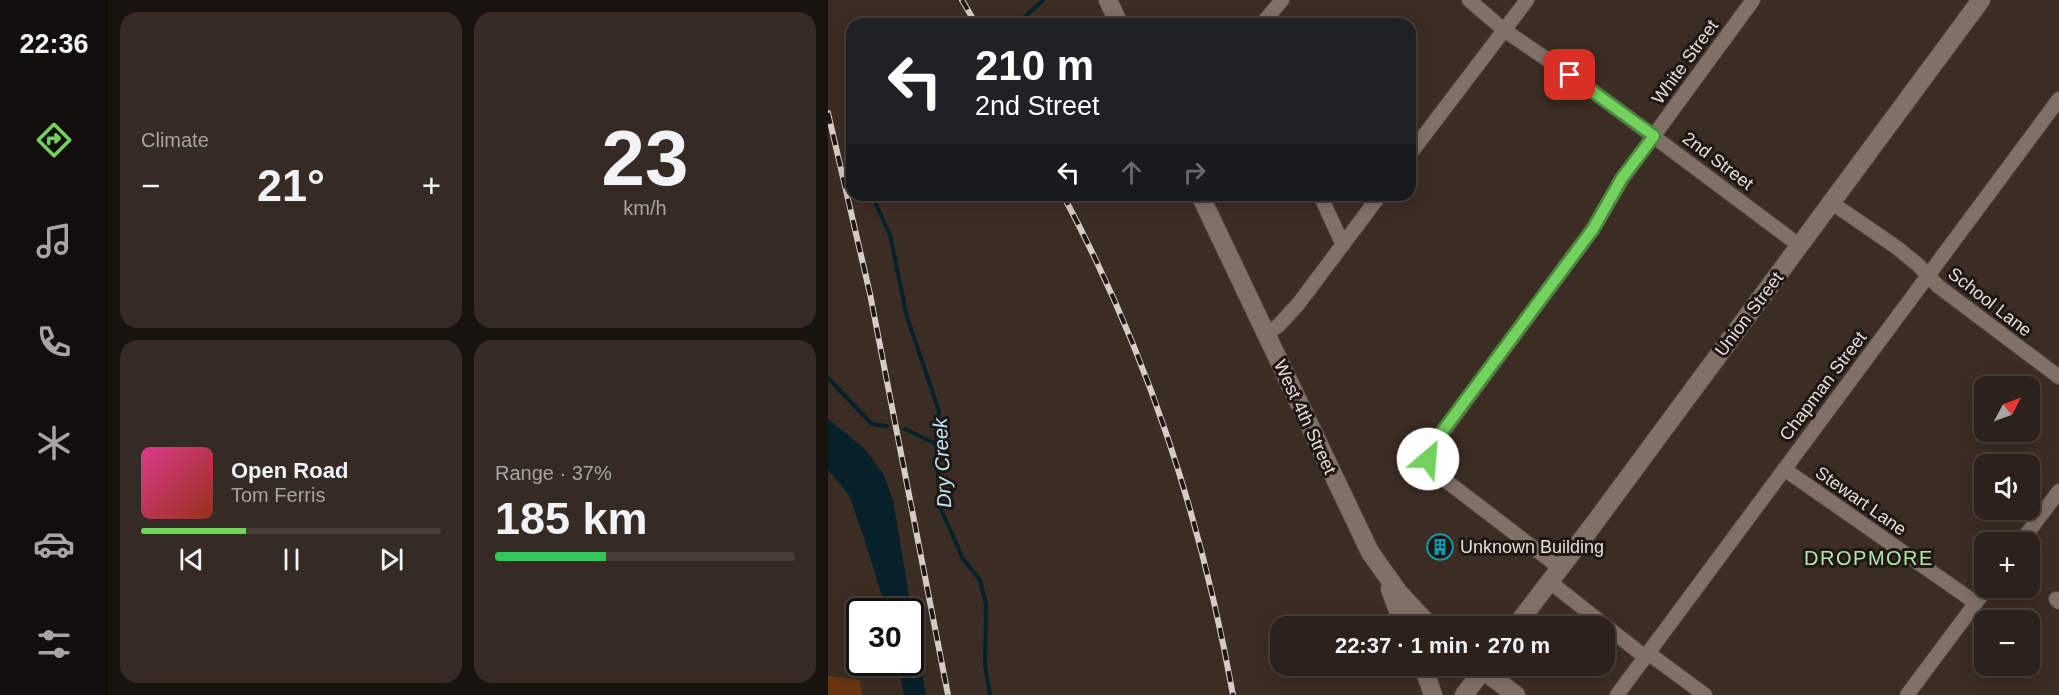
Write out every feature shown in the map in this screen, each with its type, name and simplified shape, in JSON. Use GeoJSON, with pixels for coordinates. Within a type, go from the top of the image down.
{"type":"FeatureCollection","features":[{"type":"Feature","properties":{"kind":"street"},"geometry":{"type":"LineString","coordinates":[[1108,0],[1116,18]]}},
{"type":"Feature","properties":{"kind":"street"},"geometry":{"type":"LineString","coordinates":[[1267,18],[1282,0]]}},
{"type":"Feature","properties":{"kind":"street","name":"2nd Street"},"geometry":{"type":"LineString","coordinates":[[1469,0],[1504,30],[1586,86],[1800,246]]}},
{"type":"Feature","properties":{"kind":"street"},"geometry":{"type":"LineString","coordinates":[[1416,146],[1527,0]]}},
{"type":"Feature","properties":{"kind":"street","name":"White Street"},"geometry":{"type":"LineString","coordinates":[[1705,695],[1646,655],[1430,465],[1428,459],[1430,448],[1593,229],[1622,178],[1753,0]]}},
{"type":"Feature","properties":{"kind":"street","name":"Union Street"},"geometry":{"type":"LineString","coordinates":[[1523,616],[1981,0]]}},
{"type":"Feature","properties":{"kind":"street","name":"Chapman Street"},"geometry":{"type":"LineString","coordinates":[[1617,695],[2059,99]]}},
{"type":"Feature","properties":{"kind":"street","name":"West 4th Street"},"geometry":{"type":"LineString","coordinates":[[1203,201],[1370,552],[1398,593],[1420,616]]}},
{"type":"Feature","properties":{"kind":"street"},"geometry":{"type":"LineString","coordinates":[[1323,201],[1342,245]]}},
{"type":"Feature","properties":{"kind":"street"},"geometry":{"type":"LineString","coordinates":[[1266,335],[1279,325],[1299,303],[1375,201]]}},
{"type":"Feature","properties":{"kind":"street","name":"School Lane"},"geometry":{"type":"LineString","coordinates":[[1832,203],[1896,247],[1971,312],[2059,377]]}},
{"type":"Feature","properties":{"kind":"street","name":"Stewart Lane"},"geometry":{"type":"LineString","coordinates":[[1784,470],[1976,603]]}},
{"type":"Feature","properties":{"kind":"street"},"geometry":{"type":"LineString","coordinates":[[2028,532],[2059,491]]}},
{"type":"Feature","properties":{"kind":"street"},"geometry":{"type":"LineString","coordinates":[[1385,576],[1400,616]]}},
{"type":"Feature","properties":{"kind":"street"},"geometry":{"type":"LineString","coordinates":[[1907,695],[1980,598]]}},
{"type":"Feature","properties":{"kind":"street"},"geometry":{"type":"LineString","coordinates":[[1426,676],[1433,695]]}},
{"type":"Feature","properties":{"kind":"street"},"geometry":{"type":"LineString","coordinates":[[1464,695],[1476,676]]}},
{"type":"Feature","properties":{"kind":"street"},"geometry":{"type":"LineString","coordinates":[[1493,676],[1516,695]]}},
{"type":"Feature","properties":{"kind":"shaded area"},"geometry":{"type":"Polygon","coordinates":[[[828,676],[860,680],[862,695],[828,695],[828,676]]]}},
{"type":"Feature","properties":{"kind":"water"},"geometry":{"type":"Polygon","coordinates":[[[828,419],[865,449],[884,475],[893,501],[910,598],[883,598],[849,495],[828,470],[828,419]]]}},
{"type":"Feature","properties":{"kind":"water"},"geometry":{"type":"Polygon","coordinates":[[[900,676],[923,676],[926,695],[904,695],[900,676]]]}},
{"type":"Feature","properties":{"kind":"waterway","name":"Dry Creek"},"geometry":{"type":"LineString","coordinates":[[1024,18],[1043,0]]}},
{"type":"Feature","properties":{"kind":"waterway","name":"Dry Creek"},"geometry":{"type":"LineString","coordinates":[[875,201],[890,235],[907,317],[939,411],[936,444],[940,507],[963,559],[980,580],[986,605],[985,666],[990,695]]}},
{"type":"Feature","properties":{"kind":"waterway"},"geometry":{"type":"LineString","coordinates":[[828,378],[872,424],[887,426]]}},
{"type":"Feature","properties":{"kind":"waterway"},"geometry":{"type":"LineString","coordinates":[[905,429],[936,444]]}},
{"type":"Feature","properties":{"kind":"railway"},"geometry":{"type":"LineString","coordinates":[[962,0],[972,18]]}},
{"type":"Feature","properties":{"kind":"railway"},"geometry":{"type":"LineString","coordinates":[[828,113],[846,191]]}},
{"type":"Feature","properties":{"kind":"railway"},"geometry":{"type":"LineString","coordinates":[[848,201],[870,294],[948,695]]}},
{"type":"Feature","properties":{"kind":"railway"},"geometry":{"type":"LineString","coordinates":[[1066,201],[1121,315],[1168,438],[1205,565],[1233,695]]}},
{"type":"Feature","properties":{"kind":"place","name":"Unknown Building"},"geometry":{"type":"Point","coordinates":[1440,547]}},
{"type":"Feature","properties":{"kind":"district","name":"DROPMORE"},"geometry":{"type":"Point","coordinates":[1869,558]}},
{"type":"Feature","properties":{"kind":"route"},"geometry":{"type":"LineString","coordinates":[[1428,459],[1430,448],[1593,229],[1622,178],[1654,136],[1570,75]]}}]}
